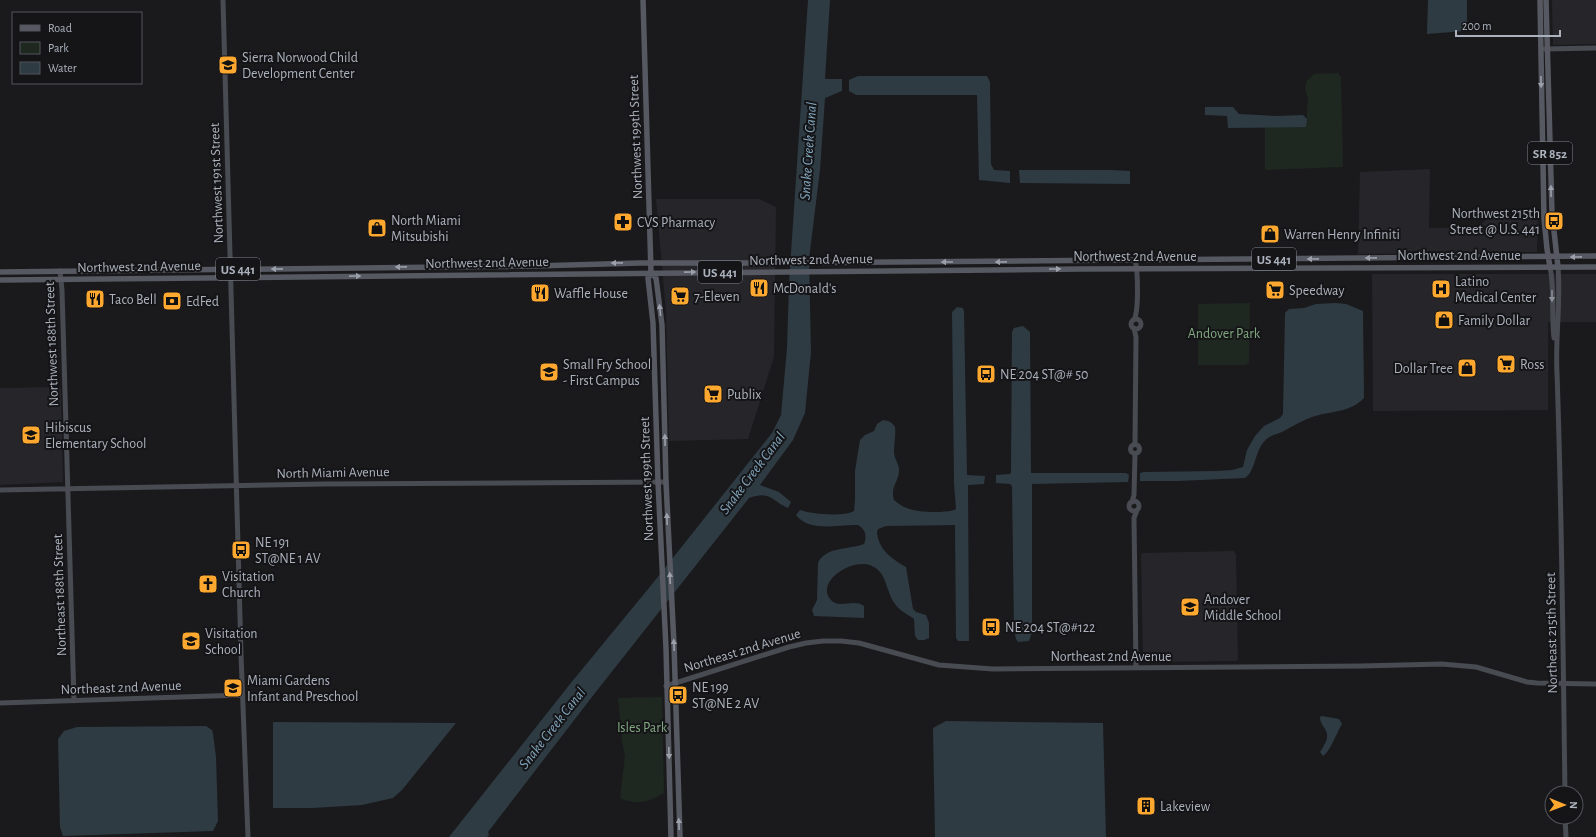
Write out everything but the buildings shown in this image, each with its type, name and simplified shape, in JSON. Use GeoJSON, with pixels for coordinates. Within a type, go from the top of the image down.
{"type":"FeatureCollection","features":[{"type":"Feature","properties":{"kind":"main road","name":"Northwest 199th Street"},"geometry":{"type":"LineString","coordinates":[[643,0],[651,263],[651,273],[648,278],[653,329],[671,837]]}},
{"type":"Feature","properties":{"kind":"main road","name":"SR 852"},"geometry":{"type":"LineString","coordinates":[[1540,0],[1551,170],[1552,213],[1558,267]]}},
{"type":"Feature","properties":{"kind":"main road","name":"SR 852"},"geometry":{"type":"LineString","coordinates":[[1546,0],[1543,170],[1544,225],[1550,267]]}},
{"type":"Feature","properties":{"kind":"main road"},"geometry":{"type":"LineString","coordinates":[[1543,170],[1551,170]]}},
{"type":"Feature","properties":{"kind":"main road","name":"US 441"},"geometry":{"type":"LineString","coordinates":[[1548,257],[1596,256]]}},
{"type":"Feature","properties":{"kind":"main road","name":"Northwest 2nd Avenue"},"geometry":{"type":"LineString","coordinates":[[0,272],[534,266],[651,263],[1548,257]]}},
{"type":"Feature","properties":{"kind":"main road","name":"Northwest 2nd Avenue"},"geometry":{"type":"LineString","coordinates":[[1,280],[1137,268],[1550,267]]}},
{"type":"Feature","properties":{"kind":"main road","name":"US 441"},"geometry":{"type":"LineString","coordinates":[[1550,267],[1596,267]]}},
{"type":"Feature","properties":{"kind":"main road"},"geometry":{"type":"LineString","coordinates":[[1,280],[5,277],[16,277],[19,272]]}},
{"type":"Feature","properties":{"kind":"main road","name":"Northwest 199th Street"},"geometry":{"type":"LineString","coordinates":[[651,273],[656,278],[662,325],[666,482],[672,601],[680,837]]}},
{"type":"Feature","properties":{"kind":"street","name":"Northwest 191st Street"},"geometry":{"type":"LineString","coordinates":[[223,0],[242,695],[248,837]]}},
{"type":"Feature","properties":{"kind":"street"},"geometry":{"type":"LineString","coordinates":[[1544,49],[1596,48]]}},
{"type":"Feature","properties":{"kind":"street"},"geometry":{"type":"LineString","coordinates":[[1136,328],[1141,325],[1137,320],[1136,313],[1137,260]]}},
{"type":"Feature","properties":{"kind":"street"},"geometry":{"type":"LineString","coordinates":[[1550,267],[1552,277],[1553,325],[1556,353]]}},
{"type":"Feature","properties":{"kind":"street"},"geometry":{"type":"LineString","coordinates":[[1556,353],[1559,304],[1558,267]]}},
{"type":"Feature","properties":{"kind":"street","name":"Northwest 188th Street"},"geometry":{"type":"LineString","coordinates":[[60,271],[62,279],[68,488]]}},
{"type":"Feature","properties":{"kind":"street"},"geometry":{"type":"LineString","coordinates":[[1134,502],[1135,454],[1139,452],[1140,449],[1135,444],[1136,328],[1132,324],[1137,320]]}},
{"type":"Feature","properties":{"kind":"street","name":"Northeast 215th Street"},"geometry":{"type":"LineString","coordinates":[[1556,353],[1560,472],[1565,785]]}},
{"type":"Feature","properties":{"kind":"street","name":"North Miami Avenue"},"geometry":{"type":"LineString","coordinates":[[0,490],[236,485],[666,482]]}},
{"type":"Feature","properties":{"kind":"street","name":"Northeast 188th Street"},"geometry":{"type":"LineString","coordinates":[[68,488],[74,701]]}},
{"type":"Feature","properties":{"kind":"street"},"geometry":{"type":"LineString","coordinates":[[1134,502],[1129,506],[1134,510]]}},
{"type":"Feature","properties":{"kind":"street"},"geometry":{"type":"LineString","coordinates":[[1134,502],[1139,506],[1134,510]]}},
{"type":"Feature","properties":{"kind":"street"},"geometry":{"type":"LineString","coordinates":[[1134,510],[1136,668]]}},
{"type":"Feature","properties":{"kind":"street","name":"Northeast 2nd Avenue"},"geometry":{"type":"LineString","coordinates":[[666,686],[806,642],[841,640],[859,643],[939,665],[993,669],[1442,664],[1476,667],[1527,682],[1596,684]]}},
{"type":"Feature","properties":{"kind":"street","name":"Northeast 2nd Avenue"},"geometry":{"type":"LineString","coordinates":[[0,703],[242,695]]}},
{"type":"Feature","properties":{"kind":"street"},"geometry":{"type":"LineString","coordinates":[[1565,825],[1566,837]]}},
{"type":"Feature","properties":{"kind":"shaded area"},"geometry":{"type":"Polygon","coordinates":[[[1552,0],[1596,0],[1596,44],[1553,45],[1552,0]]]}},
{"type":"Feature","properties":{"kind":"shaded area"},"geometry":{"type":"Polygon","coordinates":[[[1430,169],[1429,228],[1478,227],[1490,216],[1538,215],[1537,252],[1358,254],[1360,172],[1430,169]]]}},
{"type":"Feature","properties":{"kind":"shaded area"},"geometry":{"type":"Polygon","coordinates":[[[656,199],[759,199],[776,207],[774,357],[748,439],[669,441],[666,312],[656,199]]]}},
{"type":"Feature","properties":{"kind":"shaded area"},"geometry":{"type":"Polygon","coordinates":[[[1372,274],[1596,274],[1596,322],[1548,322],[1548,410],[1373,411],[1372,274]]]}},
{"type":"Feature","properties":{"kind":"shaded area","name":"Hibiscus Elementary School"},"geometry":{"type":"Polygon","coordinates":[[[59,387],[61,389],[63,482],[0,485],[0,388],[59,387]]]}},
{"type":"Feature","properties":{"kind":"shaded area","name":"Andover Middle School"},"geometry":{"type":"Polygon","coordinates":[[[1234,551],[1236,555],[1238,659],[1236,661],[1145,662],[1143,659],[1141,555],[1143,553],[1234,551]]]}},
{"type":"Feature","properties":{"kind":"green space"},"geometry":{"type":"Polygon","coordinates":[[[1338,73],[1341,77],[1343,167],[1265,170],[1265,127],[1306,127],[1308,98],[1305,88],[1307,81],[1314,74],[1338,73]]]}},
{"type":"Feature","properties":{"kind":"green space","name":"Andover Park"},"geometry":{"type":"Polygon","coordinates":[[[1250,303],[1249,363],[1246,365],[1198,365],[1198,304],[1250,303]]]}},
{"type":"Feature","properties":{"kind":"green space","name":"Isles Park"},"geometry":{"type":"Polygon","coordinates":[[[662,697],[664,793],[643,802],[632,802],[620,798],[625,756],[622,742],[618,698],[662,697]]]}},
{"type":"Feature","properties":{"kind":"water","name":"Snake Creek Canal"},"geometry":{"type":"Polygon","coordinates":[[[808,0],[830,0],[825,79],[842,79],[842,91],[825,98],[820,170],[809,259],[811,352],[805,413],[793,440],[760,485],[779,492],[791,502],[788,508],[770,497],[762,495],[749,498],[595,693],[488,832],[489,835],[487,837],[449,837],[772,433],[781,415],[787,348],[789,283],[808,0]]]}},
{"type":"Feature","properties":{"kind":"water"},"geometry":{"type":"Polygon","coordinates":[[[1428,0],[1467,0],[1467,22],[1464,31],[1427,34],[1428,0]]]}},
{"type":"Feature","properties":{"kind":"water"},"geometry":{"type":"Polygon","coordinates":[[[858,76],[987,76],[990,82],[991,164],[994,170],[1010,171],[1010,183],[979,180],[977,95],[856,95],[849,91],[849,80],[858,76]]]}},
{"type":"Feature","properties":{"kind":"water"},"geometry":{"type":"Polygon","coordinates":[[[1205,107],[1233,107],[1239,114],[1276,116],[1303,115],[1307,119],[1306,127],[1228,128],[1227,116],[1205,115],[1205,107]]]}},
{"type":"Feature","properties":{"kind":"water"},"geometry":{"type":"Polygon","coordinates":[[[1019,170],[1130,171],[1130,184],[1020,183],[1019,170]]]}},
{"type":"Feature","properties":{"kind":"water"},"geometry":{"type":"Polygon","coordinates":[[[1316,304],[1346,304],[1363,311],[1364,398],[1359,403],[1348,409],[1315,416],[1268,438],[1260,447],[1252,470],[1245,478],[1140,481],[1140,473],[1144,472],[1217,471],[1232,470],[1243,467],[1247,450],[1255,436],[1264,426],[1280,418],[1283,414],[1285,313],[1289,309],[1304,308],[1316,304]]]}},
{"type":"Feature","properties":{"kind":"water"},"geometry":{"type":"Polygon","coordinates":[[[957,307],[963,308],[964,311],[967,475],[985,476],[984,484],[968,485],[969,641],[958,641],[956,638],[955,525],[886,526],[878,529],[877,532],[880,544],[887,553],[906,567],[913,609],[916,612],[926,615],[929,623],[929,638],[918,640],[915,636],[914,619],[895,604],[880,572],[872,566],[864,564],[855,565],[839,572],[832,578],[828,585],[827,592],[830,599],[838,604],[855,603],[864,606],[864,618],[814,616],[812,610],[817,600],[818,563],[826,554],[832,551],[864,544],[865,533],[858,525],[817,526],[802,521],[796,515],[800,510],[812,513],[827,514],[843,514],[854,511],[855,471],[860,440],[865,435],[874,431],[877,424],[883,420],[890,422],[895,427],[894,454],[898,465],[899,474],[893,491],[894,500],[904,507],[921,511],[940,512],[956,509],[954,483],[952,312],[957,307]]]}},
{"type":"Feature","properties":{"kind":"water"},"geometry":{"type":"Polygon","coordinates":[[[1023,326],[1030,332],[1031,473],[1126,473],[1129,475],[1128,482],[1032,484],[1032,632],[1029,641],[1018,642],[1014,630],[1012,486],[1010,484],[996,483],[996,475],[1010,474],[1011,472],[1012,332],[1014,328],[1023,326]]]}},
{"type":"Feature","properties":{"kind":"water"},"geometry":{"type":"Polygon","coordinates":[[[1322,716],[1339,719],[1342,724],[1331,746],[1323,756],[1320,752],[1326,742],[1327,733],[1320,721],[1320,717],[1322,716]]]}},
{"type":"Feature","properties":{"kind":"water"},"geometry":{"type":"Polygon","coordinates":[[[946,721],[1103,723],[1106,837],[935,837],[933,728],[946,721]]]}},
{"type":"Feature","properties":{"kind":"water"},"geometry":{"type":"Polygon","coordinates":[[[273,722],[456,723],[402,790],[393,798],[362,805],[313,808],[273,808],[273,722]]]}},
{"type":"Feature","properties":{"kind":"water"},"geometry":{"type":"Polygon","coordinates":[[[206,726],[212,730],[216,757],[218,821],[213,831],[63,836],[60,827],[58,739],[64,731],[77,727],[206,726]]]}},
{"type":"Feature","properties":{"kind":"place","name":"Sierra Norwood Child Development Center"},"geometry":{"type":"Point","coordinates":[228,65]}},
{"type":"Feature","properties":{"kind":"place","name":"Northwest 215th Street @ U.S. 441"},"geometry":{"type":"Point","coordinates":[1554,221]}},
{"type":"Feature","properties":{"kind":"place","name":"CVS Pharmacy"},"geometry":{"type":"Point","coordinates":[623,222]}},
{"type":"Feature","properties":{"kind":"place","name":"North Miami Mitsubishi"},"geometry":{"type":"Point","coordinates":[377,228]}},
{"type":"Feature","properties":{"kind":"place","name":"Warren Henry Infiniti"},"geometry":{"type":"Point","coordinates":[1270,234]}},
{"type":"Feature","properties":{"kind":"place","name":"McDonald's"},"geometry":{"type":"Point","coordinates":[759,288]}},
{"type":"Feature","properties":{"kind":"place","name":"Latino Medical Center"},"geometry":{"type":"Point","coordinates":[1441,289]}},
{"type":"Feature","properties":{"kind":"place","name":"Speedway"},"geometry":{"type":"Point","coordinates":[1275,290]}},
{"type":"Feature","properties":{"kind":"place","name":"Waffle House"},"geometry":{"type":"Point","coordinates":[540,293]}},
{"type":"Feature","properties":{"kind":"place","name":"7-Eleven"},"geometry":{"type":"Point","coordinates":[680,296]}},
{"type":"Feature","properties":{"kind":"place","name":"Taco Bell"},"geometry":{"type":"Point","coordinates":[95,299]}},
{"type":"Feature","properties":{"kind":"place","name":"EdFed"},"geometry":{"type":"Point","coordinates":[172,301]}},
{"type":"Feature","properties":{"kind":"place","name":"Family Dollar"},"geometry":{"type":"Point","coordinates":[1444,320]}},
{"type":"Feature","properties":{"kind":"place","name":"Ross"},"geometry":{"type":"Point","coordinates":[1506,364]}},
{"type":"Feature","properties":{"kind":"place","name":"Dollar Tree"},"geometry":{"type":"Point","coordinates":[1467,368]}},
{"type":"Feature","properties":{"kind":"place","name":"Small Fry School - First Campus"},"geometry":{"type":"Point","coordinates":[549,372]}},
{"type":"Feature","properties":{"kind":"place","name":"NE 204 ST@# 50"},"geometry":{"type":"Point","coordinates":[986,374]}},
{"type":"Feature","properties":{"kind":"place","name":"Publix"},"geometry":{"type":"Point","coordinates":[713,394]}},
{"type":"Feature","properties":{"kind":"place","name":"Hibiscus Elementary School"},"geometry":{"type":"Point","coordinates":[31,435]}},
{"type":"Feature","properties":{"kind":"place","name":"NE 191 ST@NE 1 AV"},"geometry":{"type":"Point","coordinates":[241,550]}},
{"type":"Feature","properties":{"kind":"place","name":"Visitation Church"},"geometry":{"type":"Point","coordinates":[208,584]}},
{"type":"Feature","properties":{"kind":"place","name":"Andover Middle School"},"geometry":{"type":"Point","coordinates":[1190,607]}},
{"type":"Feature","properties":{"kind":"place","name":"NE 204 ST@#122"},"geometry":{"type":"Point","coordinates":[991,627]}},
{"type":"Feature","properties":{"kind":"place","name":"Visitation School"},"geometry":{"type":"Point","coordinates":[191,641]}},
{"type":"Feature","properties":{"kind":"place","name":"Miami Gardens Infant and Preschool"},"geometry":{"type":"Point","coordinates":[233,688]}},
{"type":"Feature","properties":{"kind":"place","name":"NE 199 ST@NE 2 AV"},"geometry":{"type":"Point","coordinates":[678,695]}},
{"type":"Feature","properties":{"kind":"place","name":"Lakeview"},"geometry":{"type":"Point","coordinates":[1146,806]}}]}
